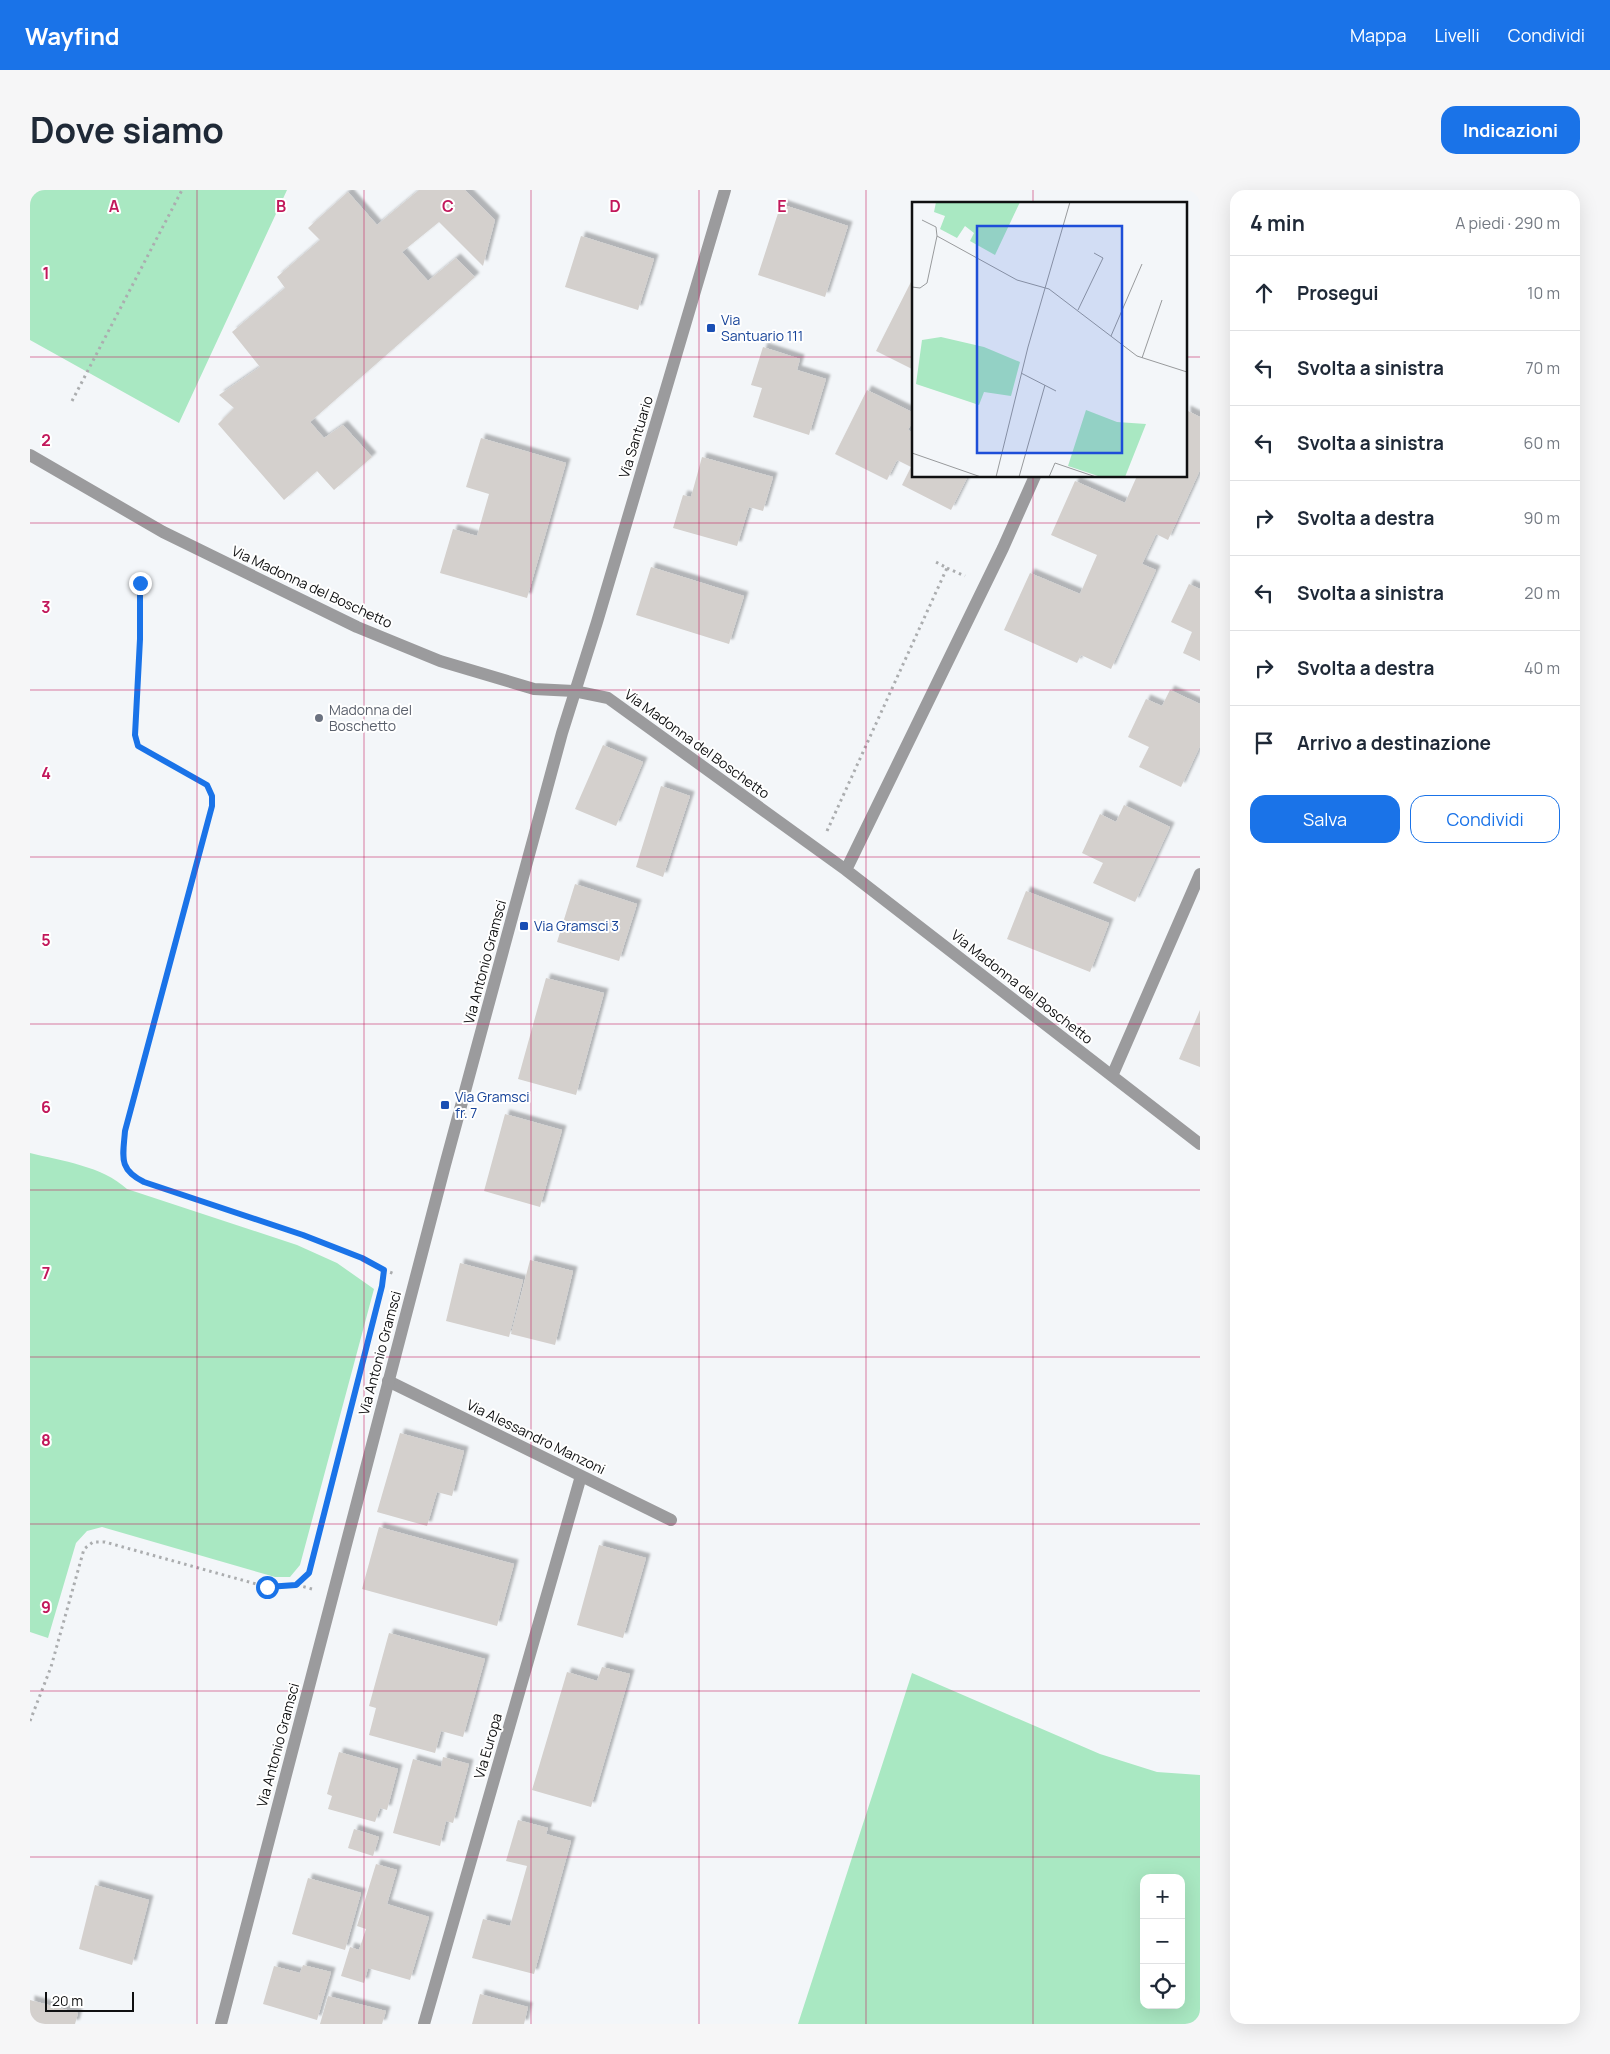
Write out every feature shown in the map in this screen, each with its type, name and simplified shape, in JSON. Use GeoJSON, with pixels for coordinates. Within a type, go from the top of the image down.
{"type":"FeatureCollection","features":[{"type":"Feature","properties":{"kind":"street","name":"Via Santuario"},"geometry":{"type":"LineString","coordinates":[[574,692],[597,622],[725,190]]}},
{"type":"Feature","properties":{"kind":"street","name":"Via Madonna del Boschetto"},"geometry":{"type":"LineString","coordinates":[[30,455],[163,532],[356,627],[440,661],[534,688],[608,698],[846,870],[1200,1144]]}},
{"type":"Feature","properties":{"kind":"street"},"geometry":{"type":"LineString","coordinates":[[846,870],[1003,548],[1034,478]]}},
{"type":"Feature","properties":{"kind":"street","name":"Via Antonio Gramsci"},"geometry":{"type":"LineString","coordinates":[[222,2024],[445,1165],[574,692]]}},
{"type":"Feature","properties":{"kind":"street"},"geometry":{"type":"LineString","coordinates":[[1112,1076],[1200,874]]}},
{"type":"Feature","properties":{"kind":"street","name":"Via Alessandro Manzoni"},"geometry":{"type":"LineString","coordinates":[[388,1381],[671,1520]]}},
{"type":"Feature","properties":{"kind":"street","name":"Via Europa"},"geometry":{"type":"LineString","coordinates":[[424,2024],[581,1476]]}},
{"type":"Feature","properties":{"kind":"path"},"geometry":{"type":"LineString","coordinates":[[72,401],[182,190]]}},
{"type":"Feature","properties":{"kind":"path"},"geometry":{"type":"LineString","coordinates":[[818,850],[947,568],[934,561]]}},
{"type":"Feature","properties":{"kind":"path"},"geometry":{"type":"LineString","coordinates":[[30,1721],[54,1657],[84,1549],[92,1542],[105,1542],[267,1587],[296,1585],[309,1573],[382,1286],[384,1270],[362,1258],[303,1235],[144,1182],[131,1176],[122,1162],[125,1131],[212,806],[212,796],[207,785],[138,746],[135,735],[140,639],[140,583]]}},
{"type":"Feature","properties":{"kind":"green space"},"geometry":{"type":"Polygon","coordinates":[[[30,190],[287,190],[179,423],[30,340],[30,190]]]}},
{"type":"Feature","properties":{"kind":"green space"},"geometry":{"type":"Polygon","coordinates":[[[30,1153],[81,1165],[106,1175],[127,1189],[297,1245],[337,1263],[374,1289],[300,1565],[290,1577],[275,1577],[102,1527],[87,1531],[76,1543],[48,1638],[30,1632],[30,1153]]]}},
{"type":"Feature","properties":{"kind":"green space"},"geometry":{"type":"Polygon","coordinates":[[[912,1673],[1100,1754],[1157,1772],[1200,1775],[1200,2024],[798,2024],[912,1673]]]}},
{"type":"Feature","properties":{"kind":"building"},"geometry":{"type":"Polygon","coordinates":[[[419,190],[465,190],[495,220],[483,266],[439,222],[402,252],[428,281],[456,258],[475,277],[310,422],[324,438],[343,425],[372,457],[334,490],[317,471],[284,500],[218,424],[234,408],[219,395],[260,367],[232,332],[285,288],[277,277],[320,240],[308,228],[348,192],[377,225],[419,190]]]}},
{"type":"Feature","properties":{"kind":"building"},"geometry":{"type":"Polygon","coordinates":[[[781,204],[848,226],[825,297],[758,275],[781,204]]]}},
{"type":"Feature","properties":{"kind":"building"},"geometry":{"type":"Polygon","coordinates":[[[581,236],[654,259],[638,310],[565,287],[581,236]]]}},
{"type":"Feature","properties":{"kind":"building"},"geometry":{"type":"Polygon","coordinates":[[[912,280],[912,369],[876,351],[912,280]]]}},
{"type":"Feature","properties":{"kind":"building"},"geometry":{"type":"Polygon","coordinates":[[[763,347],[800,359],[797,370],[826,379],[809,435],[753,417],[762,388],[751,385],[763,347]]]}},
{"type":"Feature","properties":{"kind":"building"},"geometry":{"type":"Polygon","coordinates":[[[867,390],[912,412],[912,423],[908,430],[912,432],[912,478],[967,478],[951,510],[902,485],[911,467],[897,460],[887,480],[835,454],[867,390]]]}},
{"type":"Feature","properties":{"kind":"building"},"geometry":{"type":"Polygon","coordinates":[[[1188,411],[1200,417],[1200,470],[1168,540],[1156,534],[1142,564],[1156,570],[1111,669],[1081,655],[1077,663],[1004,630],[1030,573],[1080,594],[1097,555],[1051,535],[1075,481],[1125,503],[1136,478],[1188,478],[1188,411]]]}},
{"type":"Feature","properties":{"kind":"building"},"geometry":{"type":"Polygon","coordinates":[[[481,438],[566,463],[527,598],[440,573],[453,529],[477,536],[489,494],[466,487],[481,438]]]}},
{"type":"Feature","properties":{"kind":"building"},"geometry":{"type":"Polygon","coordinates":[[[702,457],[773,477],[763,511],[749,507],[737,546],[673,528],[683,495],[691,497],[702,457]]]}},
{"type":"Feature","properties":{"kind":"building"},"geometry":{"type":"Polygon","coordinates":[[[651,567],[744,596],[729,644],[636,615],[651,567]]]}},
{"type":"Feature","properties":{"kind":"building"},"geometry":{"type":"Polygon","coordinates":[[[1189,584],[1200,589],[1200,661],[1183,653],[1192,632],[1171,622],[1189,584]]]}},
{"type":"Feature","properties":{"kind":"building"},"geometry":{"type":"Polygon","coordinates":[[[1170,690],[1200,704],[1200,746],[1181,787],[1139,767],[1149,747],[1128,737],[1146,699],[1162,706],[1170,690]]]}},
{"type":"Feature","properties":{"kind":"building"},"geometry":{"type":"Polygon","coordinates":[[[603,745],[643,762],[616,826],[575,809],[603,745]]]}},
{"type":"Feature","properties":{"kind":"building"},"geometry":{"type":"Polygon","coordinates":[[[661,786],[690,796],[663,877],[636,867],[661,786]]]}},
{"type":"Feature","properties":{"kind":"building"},"geometry":{"type":"Polygon","coordinates":[[[1124,805],[1170,827],[1135,902],[1093,883],[1103,863],[1082,853],[1100,814],[1116,822],[1124,805]]]}},
{"type":"Feature","properties":{"kind":"building"},"geometry":{"type":"Polygon","coordinates":[[[575,884],[637,904],[619,961],[557,942],[575,884]]]}},
{"type":"Feature","properties":{"kind":"building"},"geometry":{"type":"Polygon","coordinates":[[[1026,891],[1109,923],[1090,972],[1007,939],[1026,891]]]}},
{"type":"Feature","properties":{"kind":"building"},"geometry":{"type":"Polygon","coordinates":[[[546,978],[604,993],[576,1095],[518,1079],[546,978]]]}},
{"type":"Feature","properties":{"kind":"building"},"geometry":{"type":"Polygon","coordinates":[[[1200,1010],[1200,1067],[1179,1059],[1200,1010]]]}},
{"type":"Feature","properties":{"kind":"building"},"geometry":{"type":"Polygon","coordinates":[[[505,1114],[562,1130],[540,1207],[484,1191],[505,1114]]]}},
{"type":"Feature","properties":{"kind":"building"},"geometry":{"type":"Polygon","coordinates":[[[530,1260],[573,1271],[555,1345],[511,1334],[530,1260]]]}},
{"type":"Feature","properties":{"kind":"building"},"geometry":{"type":"Polygon","coordinates":[[[460,1263],[523,1280],[509,1337],[446,1321],[460,1263]]]}},
{"type":"Feature","properties":{"kind":"building"},"geometry":{"type":"Polygon","coordinates":[[[400,1433],[464,1451],[452,1496],[437,1492],[427,1526],[377,1512],[400,1433]]]}},
{"type":"Feature","properties":{"kind":"building"},"geometry":{"type":"Polygon","coordinates":[[[379,1527],[514,1564],[497,1626],[362,1589],[379,1527]]]}},
{"type":"Feature","properties":{"kind":"building"},"geometry":{"type":"Polygon","coordinates":[[[599,1545],[646,1558],[623,1638],[577,1625],[599,1545]]]}},
{"type":"Feature","properties":{"kind":"building"},"geometry":{"type":"Polygon","coordinates":[[[389,1633],[485,1659],[463,1737],[441,1731],[435,1753],[369,1735],[376,1708],[369,1706],[389,1633]]]}},
{"type":"Feature","properties":{"kind":"building"},"geometry":{"type":"Polygon","coordinates":[[[602,1667],[630,1674],[591,1807],[532,1790],[567,1672],[597,1681],[602,1667]]]}},
{"type":"Feature","properties":{"kind":"building"},"geometry":{"type":"Polygon","coordinates":[[[339,1752],[398,1769],[387,1810],[380,1808],[375,1822],[328,1809],[332,1796],[327,1794],[339,1752]]]}},
{"type":"Feature","properties":{"kind":"building"},"geometry":{"type":"Polygon","coordinates":[[[443,1757],[469,1764],[453,1823],[446,1821],[440,1846],[393,1833],[413,1759],[441,1767],[443,1757]]]}},
{"type":"Feature","properties":{"kind":"building"},"geometry":{"type":"Polygon","coordinates":[[[518,1820],[548,1828],[546,1834],[571,1841],[534,1974],[472,1958],[483,1919],[510,1926],[527,1866],[506,1861],[518,1820]]]}},
{"type":"Feature","properties":{"kind":"building"},"geometry":{"type":"Polygon","coordinates":[[[354,1829],[379,1837],[373,1856],[348,1848],[354,1829]]]}},
{"type":"Feature","properties":{"kind":"building"},"geometry":{"type":"Polygon","coordinates":[[[376,1864],[397,1870],[387,1904],[429,1917],[410,1980],[368,1968],[364,1983],[341,1976],[350,1947],[359,1950],[366,1929],[357,1926],[376,1864]]]}},
{"type":"Feature","properties":{"kind":"building"},"geometry":{"type":"Polygon","coordinates":[[[308,1878],[361,1893],[345,1950],[292,1934],[308,1878]]]}},
{"type":"Feature","properties":{"kind":"building"},"geometry":{"type":"Polygon","coordinates":[[[95,1885],[149,1900],[132,1965],[79,1949],[95,1885]]]}},
{"type":"Feature","properties":{"kind":"building"},"geometry":{"type":"Polygon","coordinates":[[[303,1965],[331,1972],[317,2020],[263,2004],[274,1966],[300,1973],[303,1965]]]}},
{"type":"Feature","properties":{"kind":"building"},"geometry":{"type":"Polygon","coordinates":[[[480,1994],[528,2007],[524,2024],[472,2024],[480,1994]]]}},
{"type":"Feature","properties":{"kind":"building"},"geometry":{"type":"Polygon","coordinates":[[[328,1996],[386,2011],[382,2024],[320,2024],[328,1996]]]}},
{"type":"Feature","properties":{"kind":"building"},"geometry":{"type":"Polygon","coordinates":[[[30,2000],[78,2013],[75,2024],[30,2024],[30,2000]]]}},
{"type":"Feature","properties":{"kind":"place","name":"Via Santuario 111"},"geometry":{"type":"Point","coordinates":[711,328]}},
{"type":"Feature","properties":{"kind":"place","name":"Madonna del Boschetto"},"geometry":{"type":"Point","coordinates":[319,718]}},
{"type":"Feature","properties":{"kind":"place","name":"Via Gramsci 3"},"geometry":{"type":"Point","coordinates":[524,926]}},
{"type":"Feature","properties":{"kind":"place","name":"Via Gramsci fr. 7"},"geometry":{"type":"Point","coordinates":[445,1105]}},
{"type":"Feature","properties":{"kind":"route"},"geometry":{"type":"LineString","coordinates":[[140,583],[140,639],[135,735],[138,746],[149,754],[207,785],[212,796],[212,806],[125,1131],[122,1162],[131,1176],[144,1182],[303,1235],[362,1258],[384,1270],[382,1286],[309,1573],[296,1585],[267,1587]]}}]}
